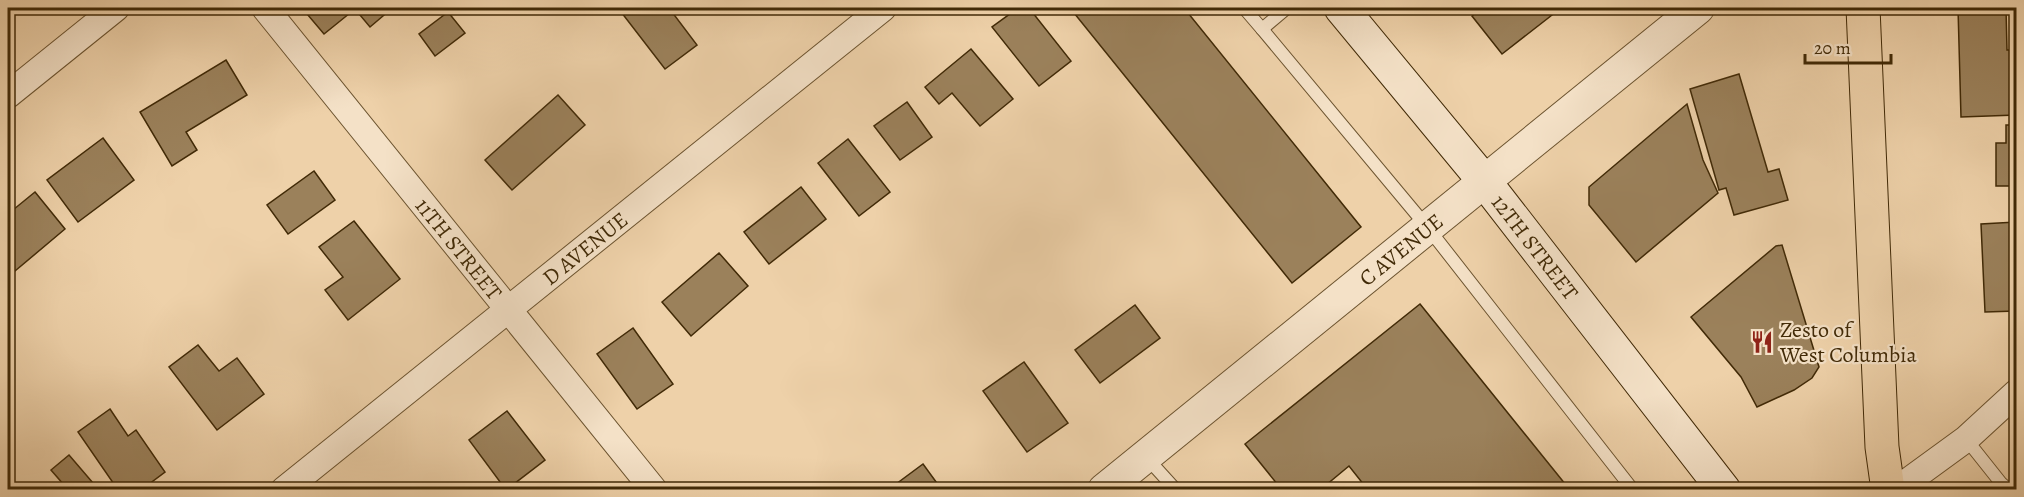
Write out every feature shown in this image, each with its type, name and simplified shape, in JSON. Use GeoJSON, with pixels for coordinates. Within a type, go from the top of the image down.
{"type":"FeatureCollection","features":[{"type":"Feature","properties":{"kind":"main road","name":"12TH STREET"},"geometry":{"type":"LineString","coordinates":[[1341,8],[1485,182],[1724,489]]}},
{"type":"Feature","properties":{"kind":"main road"},"geometry":{"type":"LineString","coordinates":[[1863,8],[1882,447],[1888,489]]}},
{"type":"Feature","properties":{"kind":"street"},"geometry":{"type":"LineString","coordinates":[[8,94],[116,8]]}},
{"type":"Feature","properties":{"kind":"street","name":"11TH STREET"},"geometry":{"type":"LineString","coordinates":[[265,8],[654,489]]}},
{"type":"Feature","properties":{"kind":"street","name":"D AVENUE"},"geometry":{"type":"LineString","coordinates":[[284,489],[883,8]]}},
{"type":"Feature","properties":{"kind":"street","name":"C AVENUE"},"geometry":{"type":"LineString","coordinates":[[1104,489],[1485,182],[1688,11]]}},
{"type":"Feature","properties":{"kind":"street"},"geometry":{"type":"LineString","coordinates":[[1896,489],[1966,439],[2016,393]]}},
{"type":"Feature","properties":{"kind":"lane"},"geometry":{"type":"LineString","coordinates":[[1244,8],[1428,228],[1633,489]]}},
{"type":"Feature","properties":{"kind":"lane"},"geometry":{"type":"LineString","coordinates":[[1262,29],[1287,8]]}},
{"type":"Feature","properties":{"kind":"lane"},"geometry":{"type":"LineString","coordinates":[[1966,439],[2001,483],[2009,489]]}},
{"type":"Feature","properties":{"kind":"lane"},"geometry":{"type":"LineString","coordinates":[[1145,457],[1176,489]]}},
{"type":"Feature","properties":{"kind":"building"},"geometry":{"type":"Polygon","coordinates":[[[302,8],[388,8],[390,10],[370,27],[355,9],[324,34],[302,8]]]}},
{"type":"Feature","properties":{"kind":"building"},"geometry":{"type":"Polygon","coordinates":[[[618,8],[669,8],[697,45],[665,69],[618,8]]]}},
{"type":"Feature","properties":{"kind":"building"},"geometry":{"type":"Polygon","coordinates":[[[1018,8],[1029,8],[1071,61],[1039,86],[992,27],[1018,8]]]}},
{"type":"Feature","properties":{"kind":"building"},"geometry":{"type":"Polygon","coordinates":[[[1070,8],[1184,8],[1361,227],[1292,283],[1070,8]]]}},
{"type":"Feature","properties":{"kind":"building"},"geometry":{"type":"Polygon","coordinates":[[[1482,8],[1561,8],[1502,54],[1472,16],[1482,8]]]}},
{"type":"Feature","properties":{"kind":"building"},"geometry":{"type":"Polygon","coordinates":[[[1958,8],[2006,8],[2007,50],[2016,50],[2016,115],[1961,117],[1958,8]]]}},
{"type":"Feature","properties":{"kind":"building"},"geometry":{"type":"Polygon","coordinates":[[[448,12],[465,33],[435,56],[419,34],[448,12]]]}},
{"type":"Feature","properties":{"kind":"building"},"geometry":{"type":"Polygon","coordinates":[[[971,49],[1013,99],[980,126],[952,93],[939,104],[925,87],[971,49]]]}},
{"type":"Feature","properties":{"kind":"building"},"geometry":{"type":"Polygon","coordinates":[[[226,60],[247,95],[186,132],[197,150],[172,166],[140,112],[226,60]]]}},
{"type":"Feature","properties":{"kind":"building"},"geometry":{"type":"Polygon","coordinates":[[[1739,74],[1768,172],[1779,169],[1788,200],[1734,215],[1726,188],[1719,190],[1690,89],[1739,74]]]}},
{"type":"Feature","properties":{"kind":"building"},"geometry":{"type":"Polygon","coordinates":[[[558,95],[585,125],[512,190],[485,160],[558,95]]]}},
{"type":"Feature","properties":{"kind":"building"},"geometry":{"type":"Polygon","coordinates":[[[907,102],[932,137],[900,160],[874,126],[907,102]]]}},
{"type":"Feature","properties":{"kind":"building"},"geometry":{"type":"Polygon","coordinates":[[[1687,104],[1703,160],[1718,193],[1636,262],[1589,205],[1589,187],[1687,104]]]}},
{"type":"Feature","properties":{"kind":"building"},"geometry":{"type":"Polygon","coordinates":[[[2006,125],[2016,125],[2016,186],[1996,186],[1996,143],[2006,143],[2006,125]]]}},
{"type":"Feature","properties":{"kind":"building"},"geometry":{"type":"Polygon","coordinates":[[[103,138],[134,180],[78,222],[47,180],[103,138]]]}},
{"type":"Feature","properties":{"kind":"building"},"geometry":{"type":"Polygon","coordinates":[[[848,139],[890,192],[859,216],[818,163],[848,139]]]}},
{"type":"Feature","properties":{"kind":"building"},"geometry":{"type":"Polygon","coordinates":[[[314,171],[335,200],[288,234],[267,205],[314,171]]]}},
{"type":"Feature","properties":{"kind":"building"},"geometry":{"type":"Polygon","coordinates":[[[801,187],[826,219],[769,264],[744,232],[801,187]]]}},
{"type":"Feature","properties":{"kind":"building"},"geometry":{"type":"Polygon","coordinates":[[[35,192],[65,229],[15,271],[8,262],[8,214],[35,192]]]}},
{"type":"Feature","properties":{"kind":"building"},"geometry":{"type":"Polygon","coordinates":[[[354,221],[400,279],[348,320],[325,290],[343,277],[319,247],[354,221]]]}},
{"type":"Feature","properties":{"kind":"building"},"geometry":{"type":"Polygon","coordinates":[[[2016,222],[2016,311],[1985,312],[1981,224],[2016,222]]]}},
{"type":"Feature","properties":{"kind":"building","name":"Zesto of West Columbia"},"geometry":{"type":"Polygon","coordinates":[[[1782,245],[1819,367],[1812,378],[1794,390],[1757,407],[1741,377],[1691,317],[1776,246],[1782,245]]]}},
{"type":"Feature","properties":{"kind":"building"},"geometry":{"type":"Polygon","coordinates":[[[719,253],[748,286],[691,336],[662,302],[719,253]]]}},
{"type":"Feature","properties":{"kind":"building"},"geometry":{"type":"Polygon","coordinates":[[[1420,304],[1570,490],[1368,490],[1349,466],[1320,490],[1282,490],[1245,444],[1420,304]]]}},
{"type":"Feature","properties":{"kind":"building"},"geometry":{"type":"Polygon","coordinates":[[[1135,305],[1160,338],[1100,383],[1075,350],[1135,305]]]}},
{"type":"Feature","properties":{"kind":"building"},"geometry":{"type":"Polygon","coordinates":[[[633,328],[673,384],[637,409],[597,354],[633,328]]]}},
{"type":"Feature","properties":{"kind":"building"},"geometry":{"type":"Polygon","coordinates":[[[198,345],[219,371],[237,358],[264,394],[217,430],[169,367],[198,345]]]}},
{"type":"Feature","properties":{"kind":"building"},"geometry":{"type":"Polygon","coordinates":[[[1024,362],[1068,423],[1027,452],[983,391],[1024,362]]]}},
{"type":"Feature","properties":{"kind":"building"},"geometry":{"type":"Polygon","coordinates":[[[110,409],[128,436],[136,430],[165,472],[141,490],[118,490],[78,432],[110,409]]]}},
{"type":"Feature","properties":{"kind":"building"},"geometry":{"type":"Polygon","coordinates":[[[507,411],[545,460],[506,490],[469,440],[507,411]]]}},
{"type":"Feature","properties":{"kind":"building"},"geometry":{"type":"Polygon","coordinates":[[[69,455],[99,490],[58,490],[64,485],[51,470],[69,455]]]}},
{"type":"Feature","properties":{"kind":"building"},"geometry":{"type":"Polygon","coordinates":[[[923,464],[942,490],[888,490],[923,464]]]}},
{"type":"Feature","properties":{"kind":"place","name":"Zesto of West Columbia"},"geometry":{"type":"Point","coordinates":[1762,342]}}]}
